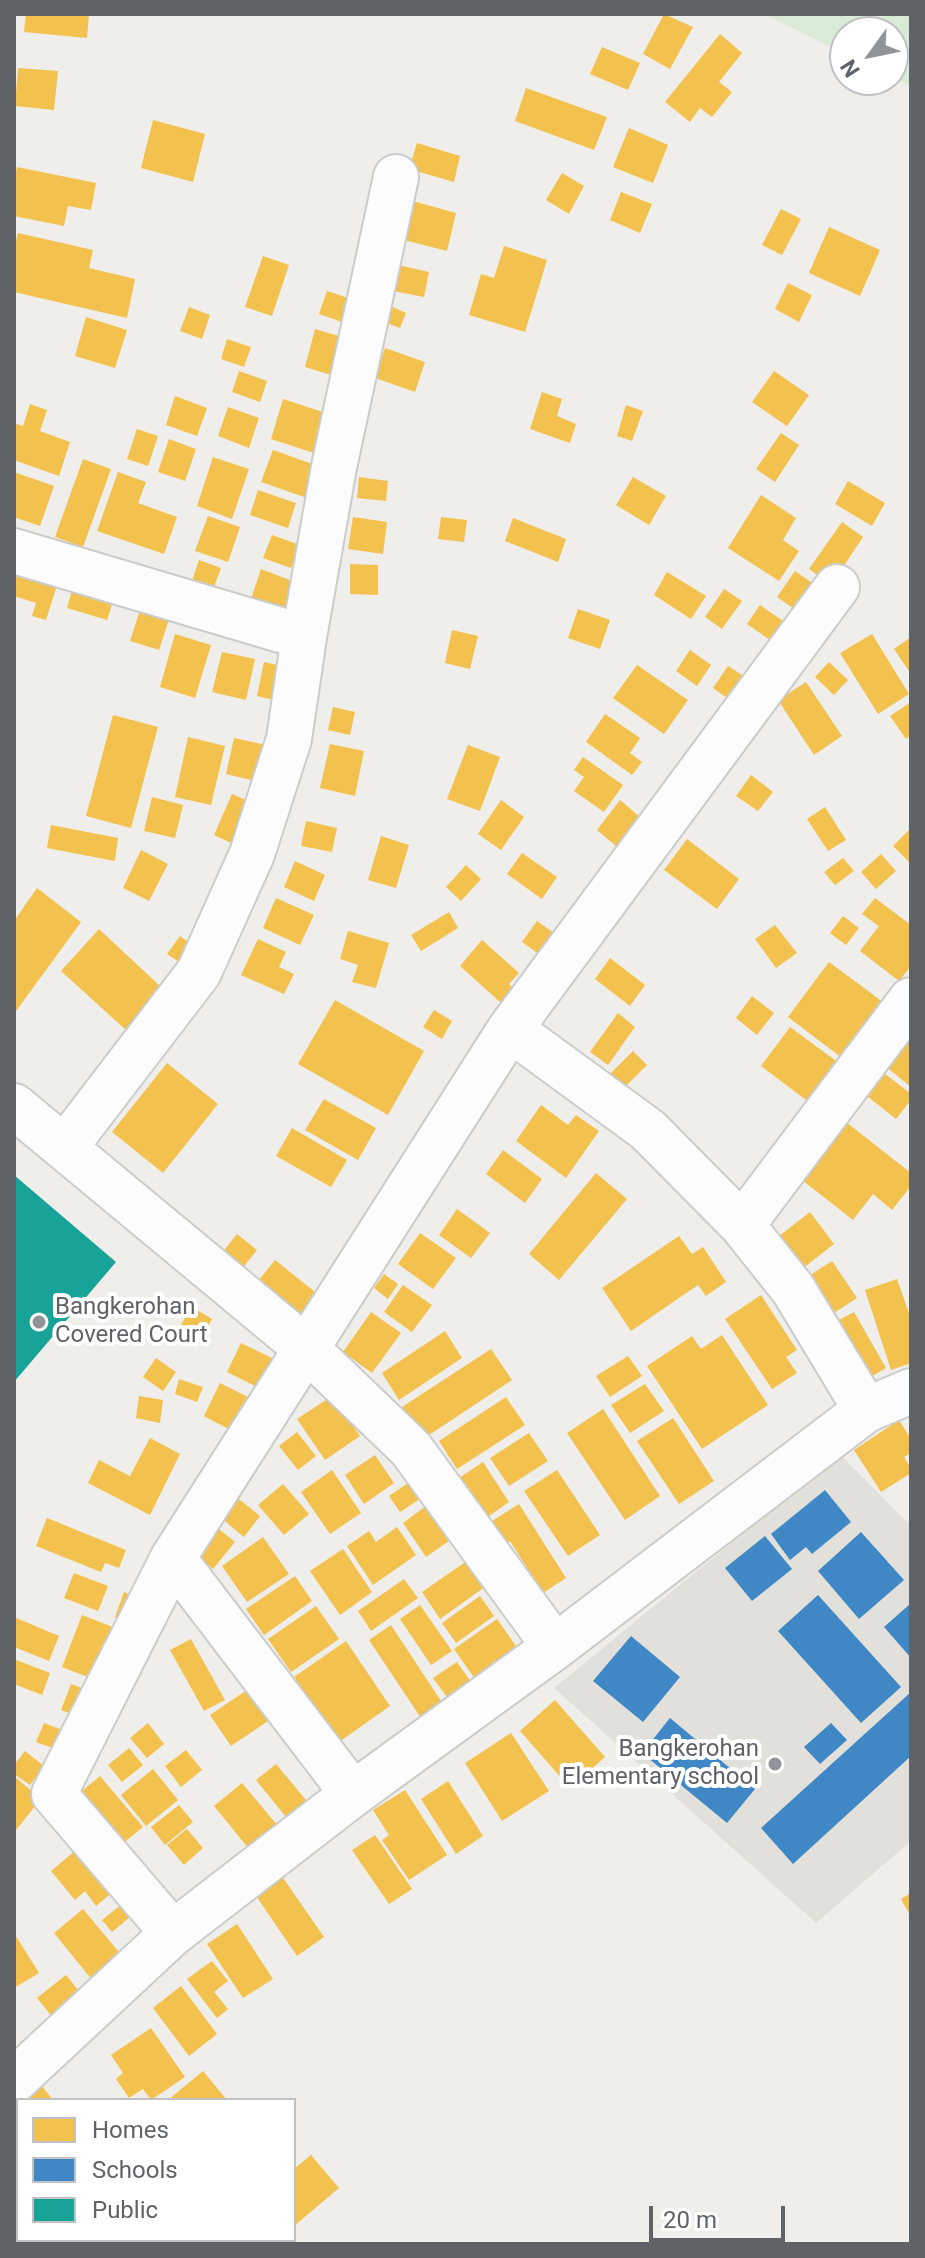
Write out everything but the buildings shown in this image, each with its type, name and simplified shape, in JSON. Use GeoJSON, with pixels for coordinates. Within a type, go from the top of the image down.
{"type":"FeatureCollection","features":[{"type":"Feature","properties":{"kind":"street"},"geometry":{"type":"LineString","coordinates":[[65,1147],[199,972],[252,854],[289,739],[334,467],[396,177]]}},
{"type":"Feature","properties":{"kind":"street"},"geometry":{"type":"LineString","coordinates":[[14,551],[304,637]]}},
{"type":"Feature","properties":{"kind":"street"},"geometry":{"type":"LineString","coordinates":[[173,1933],[54,1794],[173,1558],[510,1029],[837,587]]}},
{"type":"Feature","properties":{"kind":"street"},"geometry":{"type":"LineString","coordinates":[[742,1225],[911,1000]]}},
{"type":"Feature","properties":{"kind":"street"},"geometry":{"type":"LineString","coordinates":[[510,1029],[648,1130],[742,1225],[793,1289],[866,1410]]}},
{"type":"Feature","properties":{"kind":"street"},"geometry":{"type":"LineString","coordinates":[[14,1106],[307,1349],[411,1449],[555,1647]]}},
{"type":"Feature","properties":{"kind":"street"},"geometry":{"type":"LineString","coordinates":[[14,2081],[173,1933],[353,1794],[555,1647],[866,1410],[911,1391]]}},
{"type":"Feature","properties":{"kind":"street"},"geometry":{"type":"LineString","coordinates":[[173,1558],[353,1794]]}},
{"type":"Feature","properties":{"kind":"shaded area","name":"Bangkerohan Elementary school"},"geometry":{"type":"Polygon","coordinates":[[[840,1454],[911,1526],[911,1841],[816,1923],[554,1688],[840,1454]]]}},
{"type":"Feature","properties":{"kind":"green space"},"geometry":{"type":"Polygon","coordinates":[[[764,14],[911,14],[911,86],[909,16],[829,16],[829,46],[764,14]]]}},
{"type":"Feature","properties":{"kind":"place","name":"Bangkerohan Covered Court"},"geometry":{"type":"Point","coordinates":[39,1322]}},
{"type":"Feature","properties":{"kind":"place","name":"Bangkerohan Elementary school"},"geometry":{"type":"Point","coordinates":[775,1764]}}]}
